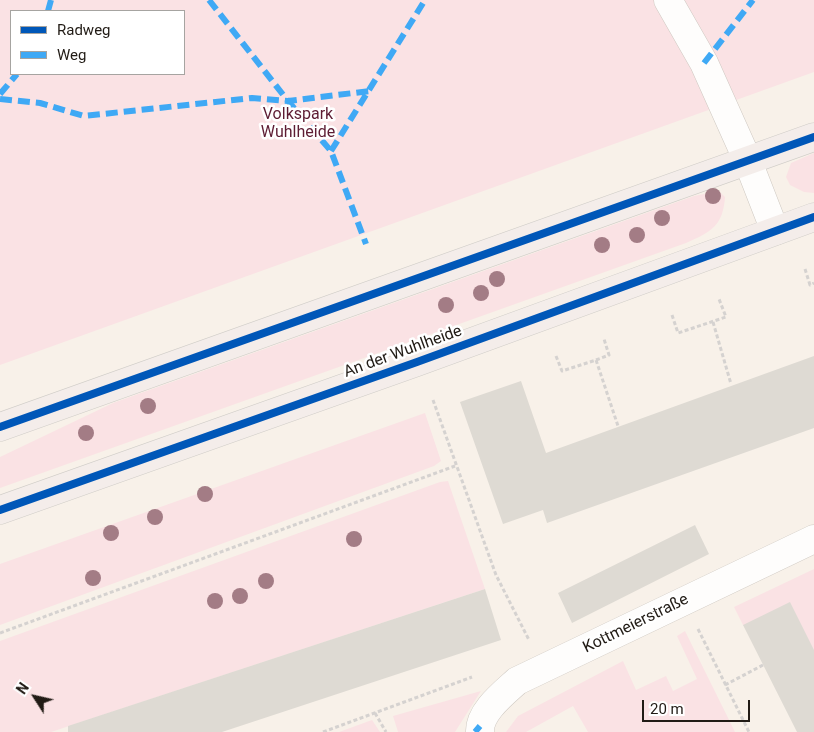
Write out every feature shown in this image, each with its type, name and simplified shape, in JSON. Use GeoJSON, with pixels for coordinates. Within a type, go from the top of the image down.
{"type":"FeatureCollection","features":[{"type":"Feature","properties":{"kind":"main road"},"geometry":{"type":"LineString","coordinates":[[0,427],[747,159],[814,137]]}},
{"type":"Feature","properties":{"kind":"main road","name":"An der Wuhlheide"},"geometry":{"type":"LineString","coordinates":[[0,510],[417,362],[814,217]]}},
{"type":"Feature","properties":{"kind":"lane"},"geometry":{"type":"LineString","coordinates":[[668,0],[704,63],[747,159],[775,230]]}},
{"type":"Feature","properties":{"kind":"lane","name":"Kottmeierstraße"},"geometry":{"type":"LineString","coordinates":[[480,732],[480,726],[494,702],[517,681],[814,539]]}},
{"type":"Feature","properties":{"kind":"path"},"geometry":{"type":"LineString","coordinates":[[805,268],[810,285],[814,283]]}},
{"type":"Feature","properties":{"kind":"path"},"geometry":{"type":"LineString","coordinates":[[672,315],[678,333],[713,322],[726,317],[719,299]]}},
{"type":"Feature","properties":{"kind":"path"},"geometry":{"type":"LineString","coordinates":[[713,322],[731,384]]}},
{"type":"Feature","properties":{"kind":"path"},"geometry":{"type":"LineString","coordinates":[[556,356],[562,371],[596,360],[609,355],[604,339]]}},
{"type":"Feature","properties":{"kind":"path"},"geometry":{"type":"LineString","coordinates":[[596,360],[618,426]]}},
{"type":"Feature","properties":{"kind":"path"},"geometry":{"type":"LineString","coordinates":[[432,400],[496,575],[544,669]]}},
{"type":"Feature","properties":{"kind":"path"},"geometry":{"type":"LineString","coordinates":[[0,633],[455,466]]}},
{"type":"Feature","properties":{"kind":"path"},"geometry":{"type":"LineString","coordinates":[[684,602],[748,732]]}},
{"type":"Feature","properties":{"kind":"path"},"geometry":{"type":"LineString","coordinates":[[725,685],[763,665]]}},
{"type":"Feature","properties":{"kind":"path"},"geometry":{"type":"LineString","coordinates":[[322,732],[476,676],[517,681]]}},
{"type":"Feature","properties":{"kind":"path"},"geometry":{"type":"LineString","coordinates":[[374,713],[386,732]]}},
{"type":"Feature","properties":{"kind":"green space","name":"Volkspark Wuhlheide"},"geometry":{"type":"Polygon","coordinates":[[[0,0],[814,0],[814,72],[0,365],[0,0]]]}},
{"type":"Feature","properties":{"kind":"green space"},"geometry":{"type":"Polygon","coordinates":[[[814,153],[814,193],[804,192],[790,185],[786,177],[791,163],[814,153]]]}},
{"type":"Feature","properties":{"kind":"green space"},"geometry":{"type":"Polygon","coordinates":[[[719,191],[725,197],[722,215],[709,231],[686,243],[0,488],[0,457],[113,403],[694,196],[719,191]]]}},
{"type":"Feature","properties":{"kind":"green space"},"geometry":{"type":"Polygon","coordinates":[[[425,413],[441,461],[434,466],[0,625],[0,564],[425,413]]]}},
{"type":"Feature","properties":{"kind":"green space"},"geometry":{"type":"Polygon","coordinates":[[[448,481],[485,589],[51,732],[0,732],[0,641],[440,482],[448,481]]]}},
{"type":"Feature","properties":{"kind":"green space"},"geometry":{"type":"Polygon","coordinates":[[[814,569],[814,650],[743,625],[734,607],[814,569]]]}},
{"type":"Feature","properties":{"kind":"green space"},"geometry":{"type":"Polygon","coordinates":[[[685,631],[735,732],[588,732],[573,706],[526,732],[506,732],[518,716],[623,661],[636,690],[666,676],[673,691],[697,679],[677,636],[685,631]]]}},
{"type":"Feature","properties":{"kind":"green space"},"geometry":{"type":"Polygon","coordinates":[[[481,691],[455,732],[398,732],[393,716],[481,691]]]}},
{"type":"Feature","properties":{"kind":"green space"},"geometry":{"type":"Polygon","coordinates":[[[372,720],[380,732],[339,732],[372,720]]]}},
{"type":"Feature","properties":{"kind":"building"},"geometry":{"type":"Polygon","coordinates":[[[814,356],[814,428],[547,523],[543,510],[503,524],[460,402],[521,381],[546,453],[814,356]]]}},
{"type":"Feature","properties":{"kind":"building"},"geometry":{"type":"Polygon","coordinates":[[[695,525],[709,554],[572,623],[558,593],[695,525]]]}},
{"type":"Feature","properties":{"kind":"building"},"geometry":{"type":"Polygon","coordinates":[[[485,589],[501,640],[222,732],[68,732],[68,726],[485,589]]]}},
{"type":"Feature","properties":{"kind":"building"},"geometry":{"type":"Polygon","coordinates":[[[790,602],[814,650],[814,732],[797,732],[743,625],[790,602]]]}},
{"type":"Feature","properties":{"kind":"marked path"},"geometry":{"type":"LineString","coordinates":[[48,10],[51,0]]}},
{"type":"Feature","properties":{"kind":"marked path"},"geometry":{"type":"LineString","coordinates":[[209,0],[288,101],[331,151],[366,244]]}},
{"type":"Feature","properties":{"kind":"marked path"},"geometry":{"type":"LineString","coordinates":[[331,151],[425,0]]}},
{"type":"Feature","properties":{"kind":"marked path"},"geometry":{"type":"LineString","coordinates":[[704,63],[753,0]]}},
{"type":"Feature","properties":{"kind":"marked path"},"geometry":{"type":"LineString","coordinates":[[0,94],[16,75]]}},
{"type":"Feature","properties":{"kind":"marked path"},"geometry":{"type":"LineString","coordinates":[[0,99],[40,103],[84,116],[252,98],[288,101],[370,91]]}},
{"type":"Feature","properties":{"kind":"marked path"},"geometry":{"type":"LineString","coordinates":[[475,732],[480,726]]}},
{"type":"Feature","properties":{"kind":"cycle path"},"geometry":{"type":"LineString","coordinates":[[0,427],[814,137]]}},
{"type":"Feature","properties":{"kind":"cycle path"},"geometry":{"type":"LineString","coordinates":[[0,510],[417,362],[814,217]]}}]}
